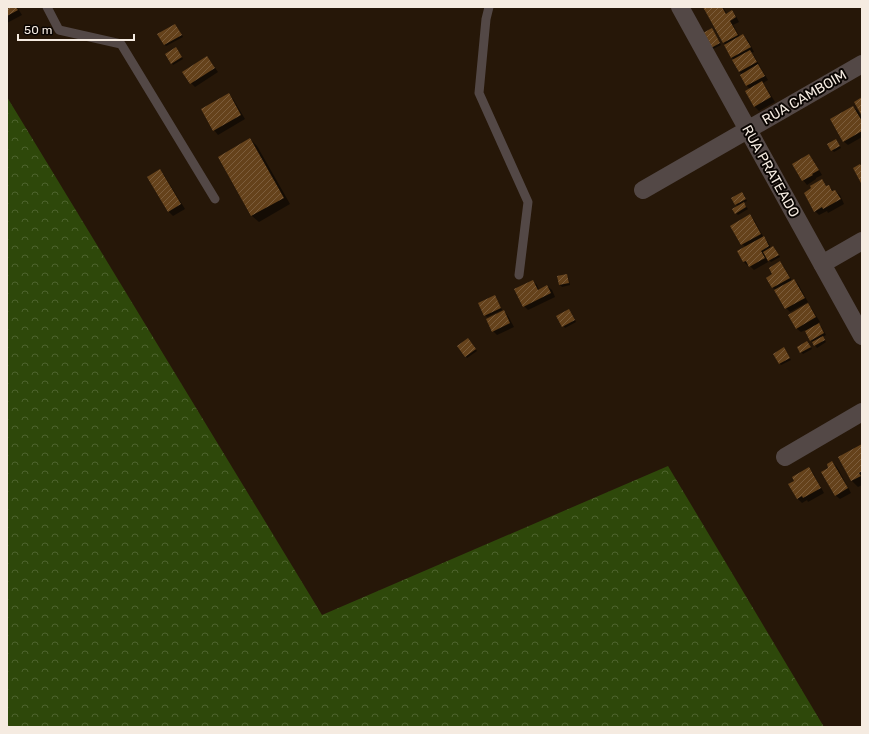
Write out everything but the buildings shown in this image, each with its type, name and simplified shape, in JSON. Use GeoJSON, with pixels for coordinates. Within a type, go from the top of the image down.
{"type":"FeatureCollection","features":[{"type":"Feature","properties":{"kind":"street","name":"RUA PRATEADO"},"geometry":{"type":"LineString","coordinates":[[680,7],[862,336]]}},
{"type":"Feature","properties":{"kind":"street","name":"RUA CAMBOIM"},"geometry":{"type":"LineString","coordinates":[[643,190],[862,64]]}},
{"type":"Feature","properties":{"kind":"street"},"geometry":{"type":"LineString","coordinates":[[822,264],[862,241]]}},
{"type":"Feature","properties":{"kind":"street"},"geometry":{"type":"LineString","coordinates":[[785,457],[862,412]]}},
{"type":"Feature","properties":{"kind":"lane"},"geometry":{"type":"LineString","coordinates":[[47,7],[59,30],[121,44],[215,198]]}},
{"type":"Feature","properties":{"kind":"lane"},"geometry":{"type":"LineString","coordinates":[[489,7],[486,19],[479,94],[528,202],[518,275]]}},
{"type":"Feature","properties":{"kind":"green space"},"geometry":{"type":"Polygon","coordinates":[[[7,97],[322,615],[668,466],[824,727],[7,727],[7,97]]]}}]}
